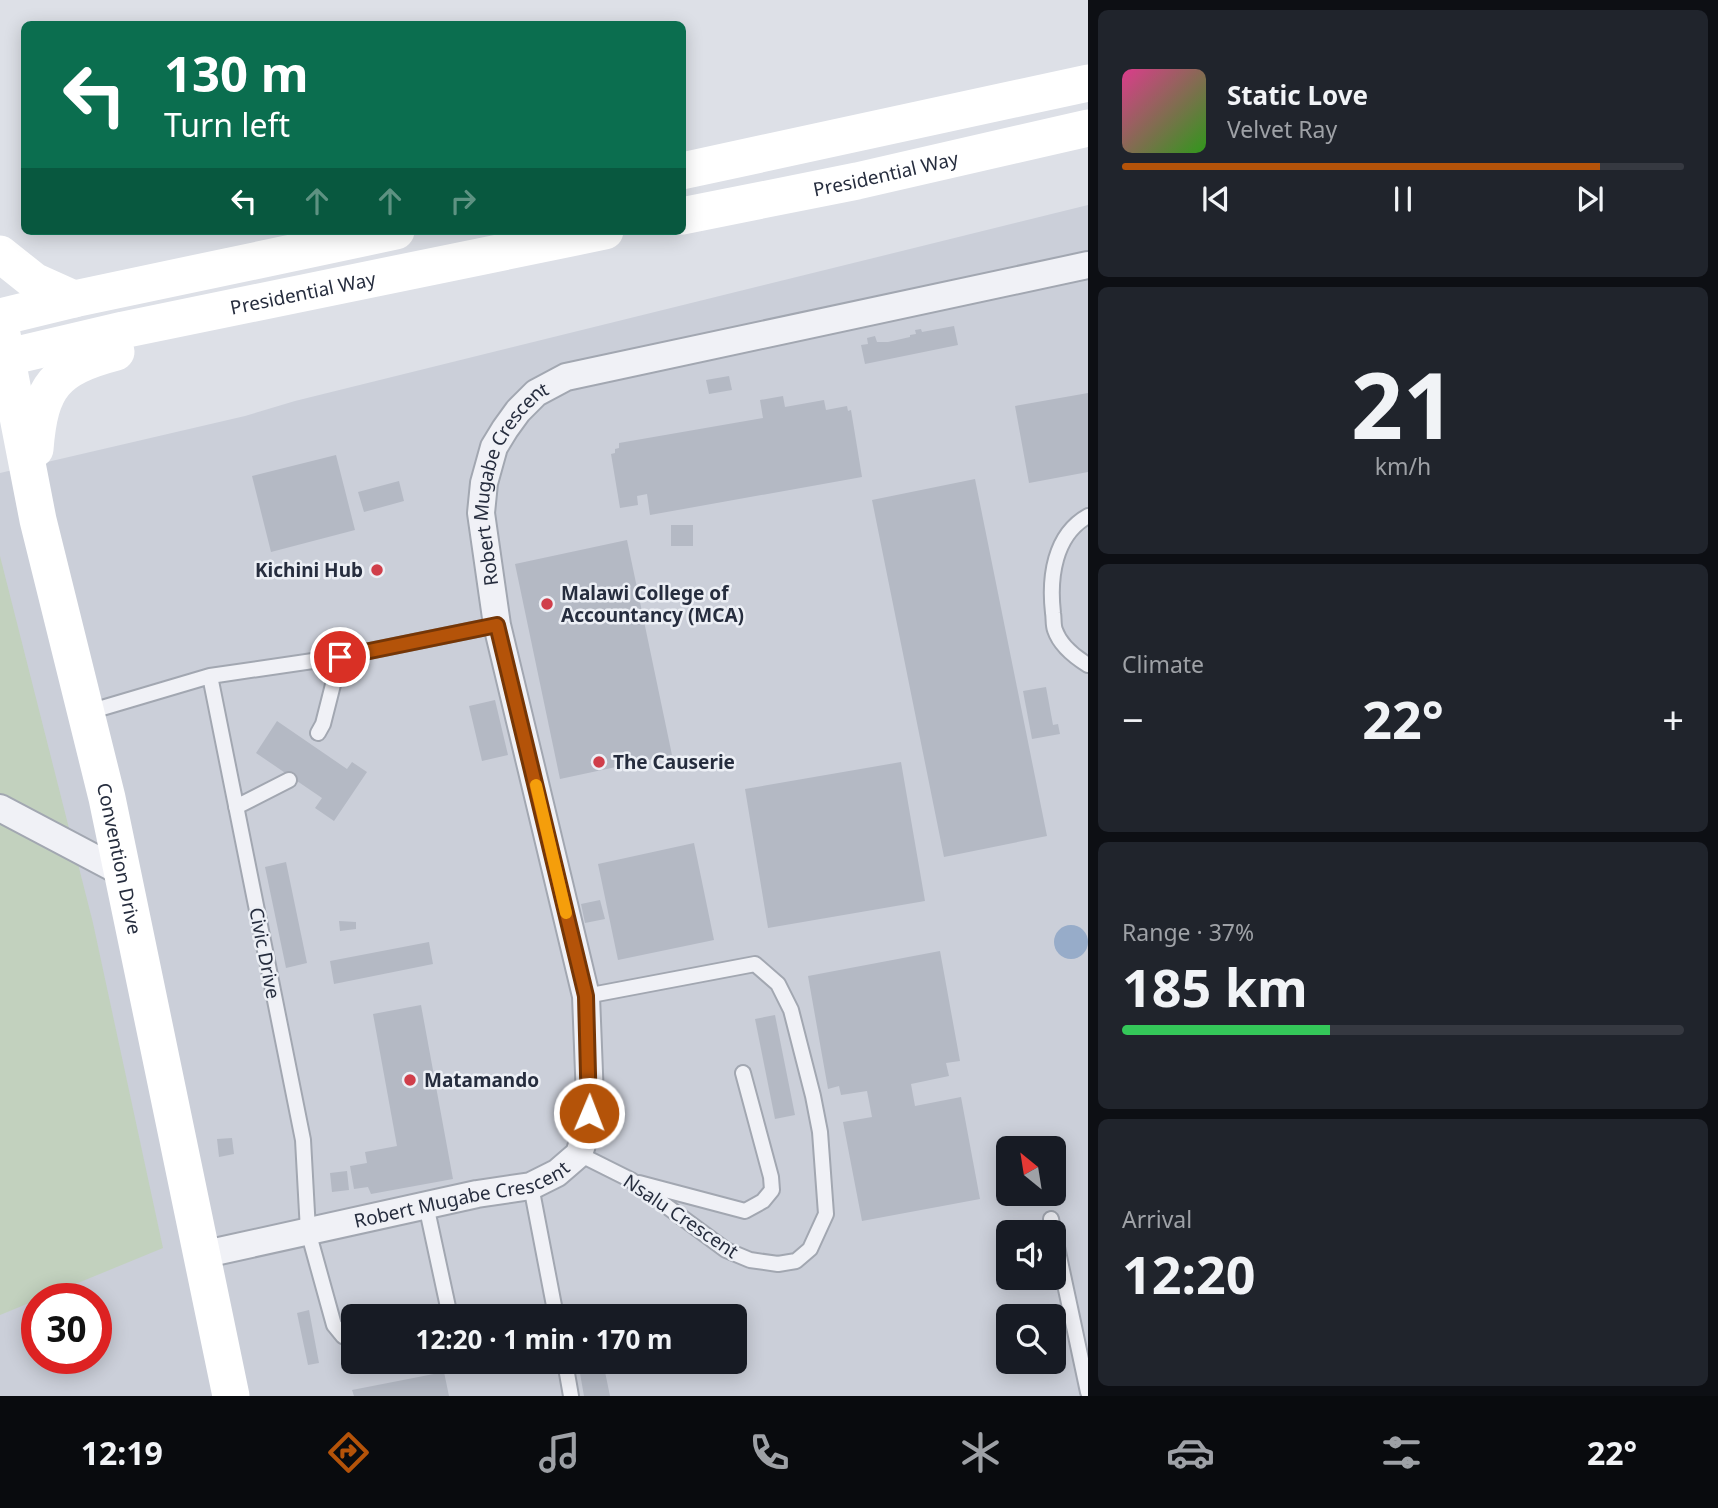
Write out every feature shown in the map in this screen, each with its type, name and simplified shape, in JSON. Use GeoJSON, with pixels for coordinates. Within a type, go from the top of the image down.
{"type":"FeatureCollection","features":[{"type":"Feature","properties":{"kind":"main road"},"geometry":{"type":"LineString","coordinates":[[686,170],[1088,83]]}},
{"type":"Feature","properties":{"kind":"main road","name":"Presidential Way"},"geometry":{"type":"LineString","coordinates":[[686,215],[857,181],[1088,128]]}},
{"type":"Feature","properties":{"kind":"main road"},"geometry":{"type":"LineString","coordinates":[[0,317],[377,235]]}},
{"type":"Feature","properties":{"kind":"main road","name":"Presidential Way"},"geometry":{"type":"LineString","coordinates":[[3,347],[122,330],[585,235]]}},
{"type":"Feature","properties":{"kind":"main road"},"geometry":{"type":"LineString","coordinates":[[0,254],[34,281],[74,299]]}},
{"type":"Feature","properties":{"kind":"main road"},"geometry":{"type":"LineString","coordinates":[[38,520],[34,450],[38,412],[51,387],[72,368],[94,358],[158,342],[296,314],[420,268]]}},
{"type":"Feature","properties":{"kind":"main road","name":"Convention Drive"},"geometry":{"type":"LineString","coordinates":[[3,347],[38,520],[107,798],[231,1396]]}},
{"type":"Feature","properties":{"kind":"main road"},"geometry":{"type":"LineString","coordinates":[[0,430],[13,454],[22,487],[64,693],[107,798]]}},
{"type":"Feature","properties":{"kind":"street","name":"Robert Mugabe Crescent"},"geometry":{"type":"LineString","coordinates":[[201,1255],[477,1194],[531,1186],[557,1173],[579,1154],[587,1129],[590,1098],[586,996],[497,625],[481,513],[484,483],[494,447],[518,411],[536,393],[566,377],[585,372],[1088,265]]}},
{"type":"Feature","properties":{"kind":"street"},"geometry":{"type":"LineString","coordinates":[[0,808],[123,873]]}},
{"type":"Feature","properties":{"kind":"lane"},"geometry":{"type":"LineString","coordinates":[[1088,516],[1068,534],[1052,567],[1051,594],[1055,630],[1072,655],[1088,665]]}},
{"type":"Feature","properties":{"kind":"lane"},"geometry":{"type":"LineString","coordinates":[[85,713],[211,676],[340,657],[497,625]]}},
{"type":"Feature","properties":{"kind":"lane"},"geometry":{"type":"LineString","coordinates":[[318,733],[323,724],[340,657]]}},
{"type":"Feature","properties":{"kind":"lane","name":"Civic Drive"},"geometry":{"type":"LineString","coordinates":[[211,676],[303,1140],[308,1231],[334,1325],[341,1334]]}},
{"type":"Feature","properties":{"kind":"lane"},"geometry":{"type":"LineString","coordinates":[[236,807],[289,780]]}},
{"type":"Feature","properties":{"kind":"lane","name":"Nsalu Crescent"},"geometry":{"type":"LineString","coordinates":[[579,1154],[631,1180],[726,1250],[750,1260],[778,1264],[796,1261],[810,1249],[826,1214],[820,1132],[813,1096],[791,1010],[778,984],[755,964],[586,996]]}},
{"type":"Feature","properties":{"kind":"lane"},"geometry":{"type":"LineString","coordinates":[[631,1180],[745,1211],[763,1201],[772,1190],[771,1177],[743,1073]]}},
{"type":"Feature","properties":{"kind":"lane"},"geometry":{"type":"LineString","coordinates":[[531,1186],[554,1304]]}},
{"type":"Feature","properties":{"kind":"lane"},"geometry":{"type":"LineString","coordinates":[[426,1205],[447,1304]]}},
{"type":"Feature","properties":{"kind":"lane"},"geometry":{"type":"LineString","coordinates":[[1066,1290],[1088,1392]]}},
{"type":"Feature","properties":{"kind":"lane"},"geometry":{"type":"LineString","coordinates":[[567,1374],[571,1396]]}},
{"type":"Feature","properties":{"kind":"shaded area"},"geometry":{"type":"Polygon","coordinates":[[[1088,205],[1088,1396],[0,1396],[0,473],[245,416],[295,401],[1088,205]]]}},
{"type":"Feature","properties":{"kind":"green space"},"geometry":{"type":"Polygon","coordinates":[[[0,556],[93,923],[163,1248],[78,1283],[21,1283],[21,1306],[0,1315],[0,556]]]}},
{"type":"Feature","properties":{"kind":"water"},"geometry":{"type":"Polygon","coordinates":[[[1071,925],[1083,930],[1088,942],[1083,954],[1071,959],[1059,954],[1054,942],[1059,930],[1071,925]]]}},
{"type":"Feature","properties":{"kind":"building"},"geometry":{"type":"Polygon","coordinates":[[[954,326],[958,345],[865,364],[861,345],[868,344],[867,338],[875,336],[877,342],[888,342],[910,337],[916,334],[915,330],[921,329],[922,332],[954,326]]]}},
{"type":"Feature","properties":{"kind":"building"},"geometry":{"type":"Polygon","coordinates":[[[729,376],[732,390],[709,394],[706,380],[729,376]]]}},
{"type":"Feature","properties":{"kind":"building"},"geometry":{"type":"Polygon","coordinates":[[[1088,393],[1088,472],[1029,483],[1015,406],[1088,393]]]}},
{"type":"Feature","properties":{"kind":"building"},"geometry":{"type":"Polygon","coordinates":[[[783,396],[785,407],[824,400],[826,410],[847,406],[848,411],[851,410],[862,477],[650,515],[647,494],[637,496],[638,505],[620,508],[611,454],[619,448],[619,443],[763,418],[760,400],[783,396]]]}},
{"type":"Feature","properties":{"kind":"building"},"geometry":{"type":"Polygon","coordinates":[[[336,455],[355,530],[271,552],[252,476],[336,455]]]}},
{"type":"Feature","properties":{"kind":"building"},"geometry":{"type":"Polygon","coordinates":[[[975,479],[1047,836],[944,857],[872,500],[975,479]]]}},
{"type":"Feature","properties":{"kind":"building"},"geometry":{"type":"Polygon","coordinates":[[[399,481],[404,501],[364,512],[358,492],[399,481]]]}},
{"type":"Feature","properties":{"kind":"building"},"geometry":{"type":"Polygon","coordinates":[[[671,525],[693,525],[693,546],[671,546],[671,525]]]}},
{"type":"Feature","properties":{"kind":"building"},"geometry":{"type":"Polygon","coordinates":[[[627,540],[672,755],[560,779],[515,564],[627,540]]]}},
{"type":"Feature","properties":{"kind":"building"},"geometry":{"type":"Polygon","coordinates":[[[1046,687],[1053,725],[1058,724],[1060,734],[1032,739],[1023,691],[1046,687]]]}},
{"type":"Feature","properties":{"kind":"building"},"geometry":{"type":"Polygon","coordinates":[[[495,700],[508,755],[482,761],[469,706],[495,700]]]}},
{"type":"Feature","properties":{"kind":"building"},"geometry":{"type":"Polygon","coordinates":[[[277,721],[347,769],[352,762],[367,772],[334,821],[315,808],[322,798],[256,753],[277,721]]]}},
{"type":"Feature","properties":{"kind":"building"},"geometry":{"type":"Polygon","coordinates":[[[901,762],[925,901],[768,928],[745,789],[901,762]]]}},
{"type":"Feature","properties":{"kind":"building"},"geometry":{"type":"Polygon","coordinates":[[[694,843],[714,940],[618,960],[598,864],[694,843]]]}},
{"type":"Feature","properties":{"kind":"building"},"geometry":{"type":"Polygon","coordinates":[[[286,862],[307,963],[286,968],[265,867],[286,862]]]}},
{"type":"Feature","properties":{"kind":"building"},"geometry":{"type":"Polygon","coordinates":[[[600,900],[605,919],[585,923],[581,904],[600,900]]]}},
{"type":"Feature","properties":{"kind":"building"},"geometry":{"type":"Polygon","coordinates":[[[339,921],[356,922],[356,929],[340,931],[339,921]]]}},
{"type":"Feature","properties":{"kind":"building"},"geometry":{"type":"Polygon","coordinates":[[[429,942],[433,964],[334,984],[330,961],[429,942]]]}},
{"type":"Feature","properties":{"kind":"building"},"geometry":{"type":"Polygon","coordinates":[[[940,951],[960,1061],[946,1063],[949,1076],[911,1084],[915,1106],[961,1097],[980,1199],[862,1221],[843,1122],[872,1117],[867,1091],[841,1095],[839,1086],[828,1089],[808,976],[940,951]]]}},
{"type":"Feature","properties":{"kind":"building","name":"Matamando"},"geometry":{"type":"Polygon","coordinates":[[[421,1005],[453,1179],[371,1194],[368,1187],[354,1189],[350,1166],[367,1163],[365,1152],[397,1146],[373,1014],[421,1005]]]}},
{"type":"Feature","properties":{"kind":"building"},"geometry":{"type":"Polygon","coordinates":[[[775,1015],[795,1115],[775,1119],[755,1019],[775,1015]]]}},
{"type":"Feature","properties":{"kind":"building"},"geometry":{"type":"Polygon","coordinates":[[[232,1138],[234,1154],[219,1157],[217,1139],[232,1138]]]}},
{"type":"Feature","properties":{"kind":"building"},"geometry":{"type":"Polygon","coordinates":[[[347,1171],[349,1190],[332,1192],[330,1173],[347,1171]]]}},
{"type":"Feature","properties":{"kind":"building"},"geometry":{"type":"Polygon","coordinates":[[[309,1310],[319,1363],[308,1365],[297,1313],[309,1310]]]}},
{"type":"Feature","properties":{"kind":"building"},"geometry":{"type":"Polygon","coordinates":[[[444,1374],[449,1396],[354,1396],[352,1390],[444,1374]]]}},
{"type":"Feature","properties":{"kind":"building"},"geometry":{"type":"Polygon","coordinates":[[[580,1374],[605,1374],[610,1396],[584,1396],[580,1374]]]}},
{"type":"Feature","properties":{"kind":"slow traffic"},"geometry":{"type":"LineString","coordinates":[[536,785],[566,913]]}},
{"type":"Feature","properties":{"kind":"place","name":"Kichini Hub"},"geometry":{"type":"Point","coordinates":[377,570]}},
{"type":"Feature","properties":{"kind":"place","name":"Malawi College of Accountancy (MCA)"},"geometry":{"type":"Point","coordinates":[547,604]}},
{"type":"Feature","properties":{"kind":"place","name":"The Causerie"},"geometry":{"type":"Point","coordinates":[599,762]}},
{"type":"Feature","properties":{"kind":"place","name":"Matamando"},"geometry":{"type":"Point","coordinates":[410,1080]}},
{"type":"Feature","properties":{"kind":"route"},"geometry":{"type":"LineString","coordinates":[[340,657],[497,625],[586,996],[589,1113]]}}]}
